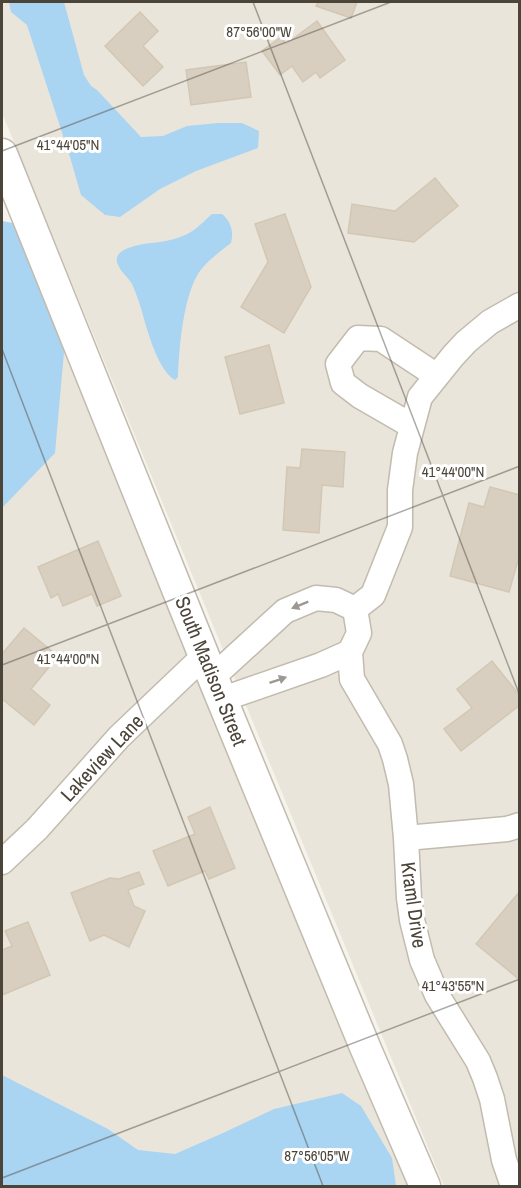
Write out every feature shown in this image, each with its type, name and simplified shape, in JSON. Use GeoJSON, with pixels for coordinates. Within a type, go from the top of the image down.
{"type":"FeatureCollection","features":[{"type":"Feature","properties":{"kind":"street","name":"South Madison Street"},"geometry":{"type":"LineString","coordinates":[[2,154],[365,1047],[425,1186]]}},
{"type":"Feature","properties":{"kind":"street"},"geometry":{"type":"LineString","coordinates":[[214,677],[285,611],[316,598],[336,600],[355,609],[373,595],[400,527],[400,490],[405,453],[420,398],[466,342],[490,322],[519,305]]}},
{"type":"Feature","properties":{"kind":"street"},"geometry":{"type":"LineString","coordinates":[[412,426],[360,396],[343,383],[338,364],[358,338],[381,339],[437,376]]}},
{"type":"Feature","properties":{"kind":"street","name":"Kraml Drive"},"geometry":{"type":"LineString","coordinates":[[355,609],[359,633],[350,652],[352,680],[390,744],[395,759],[401,784],[409,898],[422,960],[437,995],[478,1062],[485,1078],[492,1099],[504,1160],[513,1186]]}},
{"type":"Feature","properties":{"kind":"street"},"geometry":{"type":"LineString","coordinates":[[214,677],[321,665],[350,652]]}},
{"type":"Feature","properties":{"kind":"street","name":"Lakeview Lane"},"geometry":{"type":"LineString","coordinates":[[2,862],[37,829],[119,737],[214,677]]}},
{"type":"Feature","properties":{"kind":"street"},"geometry":{"type":"LineString","coordinates":[[406,838],[507,829],[519,825]]}},
{"type":"Feature","properties":{"kind":"shaded area"},"geometry":{"type":"Polygon","coordinates":[[[2,2],[519,2],[519,1186],[444,1186],[2,113],[2,2]]]}},
{"type":"Feature","properties":{"kind":"shaded area"},"geometry":{"type":"Polygon","coordinates":[[[50,275],[420,1186],[2,1186],[2,294],[50,275]]]}},
{"type":"Feature","properties":{"kind":"water"},"geometry":{"type":"Polygon","coordinates":[[[9,2],[64,2],[84,75],[91,86],[141,137],[163,136],[187,126],[242,123],[259,131],[258,148],[196,171],[160,189],[120,217],[105,215],[81,195],[27,25],[11,12],[9,2]]]}},
{"type":"Feature","properties":{"kind":"water"},"geometry":{"type":"Polygon","coordinates":[[[212,214],[222,214],[228,220],[232,231],[231,243],[207,263],[194,281],[186,308],[178,377],[175,380],[159,361],[134,288],[119,268],[117,259],[119,254],[132,247],[187,234],[212,214]]]}},
{"type":"Feature","properties":{"kind":"water"},"geometry":{"type":"Polygon","coordinates":[[[2,221],[13,223],[53,312],[64,352],[55,453],[2,508],[2,221]]]}},
{"type":"Feature","properties":{"kind":"water"},"geometry":{"type":"Polygon","coordinates":[[[2,1075],[108,1129],[138,1150],[175,1154],[274,1109],[342,1093],[361,1106],[392,1158],[396,1186],[2,1186],[2,1075]]]}},
{"type":"Feature","properties":{"kind":"building"},"geometry":{"type":"Polygon","coordinates":[[[318,2],[357,2],[351,18],[316,6],[318,2]]]}},
{"type":"Feature","properties":{"kind":"building"},"geometry":{"type":"Polygon","coordinates":[[[140,12],[158,31],[143,46],[163,67],[143,86],[105,46],[140,12]]]}},
{"type":"Feature","properties":{"kind":"building"},"geometry":{"type":"Polygon","coordinates":[[[317,21],[345,60],[320,78],[316,72],[303,82],[292,66],[280,75],[262,51],[281,37],[286,44],[317,21]]]}},
{"type":"Feature","properties":{"kind":"building"},"geometry":{"type":"Polygon","coordinates":[[[246,62],[251,97],[191,105],[186,70],[246,62]]]}},
{"type":"Feature","properties":{"kind":"building"},"geometry":{"type":"Polygon","coordinates":[[[435,178],[458,206],[414,242],[348,233],[352,204],[395,211],[435,178]]]}},
{"type":"Feature","properties":{"kind":"building"},"geometry":{"type":"Polygon","coordinates":[[[285,214],[311,287],[284,333],[241,307],[268,262],[255,224],[285,214]]]}},
{"type":"Feature","properties":{"kind":"building"},"geometry":{"type":"Polygon","coordinates":[[[269,345],[284,403],[240,414],[225,357],[269,345]]]}},
{"type":"Feature","properties":{"kind":"building"},"geometry":{"type":"Polygon","coordinates":[[[302,449],[345,452],[343,487],[322,485],[319,533],[283,530],[287,467],[300,468],[302,449]]]}},
{"type":"Feature","properties":{"kind":"building"},"geometry":{"type":"Polygon","coordinates":[[[490,487],[520,495],[520,553],[509,592],[450,576],[469,503],[484,507],[490,487]]]}},
{"type":"Feature","properties":{"kind":"building"},"geometry":{"type":"Polygon","coordinates":[[[98,541],[121,596],[97,606],[92,594],[63,606],[58,594],[51,598],[38,567],[98,541]]]}},
{"type":"Feature","properties":{"kind":"building"},"geometry":{"type":"Polygon","coordinates":[[[24,628],[58,656],[31,689],[50,705],[34,725],[2,699],[2,654],[24,628]]]}},
{"type":"Feature","properties":{"kind":"building"},"geometry":{"type":"Polygon","coordinates":[[[492,661],[520,696],[520,705],[461,751],[444,729],[472,708],[457,689],[492,661]]]}},
{"type":"Feature","properties":{"kind":"building"},"geometry":{"type":"Polygon","coordinates":[[[210,807],[235,868],[209,879],[205,871],[168,886],[153,851],[195,834],[188,817],[210,807]]]}},
{"type":"Feature","properties":{"kind":"building"},"geometry":{"type":"Polygon","coordinates":[[[139,872],[144,884],[128,890],[134,906],[145,911],[129,947],[104,935],[90,941],[71,893],[110,878],[119,879],[139,872]]]}},
{"type":"Feature","properties":{"kind":"building"},"geometry":{"type":"Polygon","coordinates":[[[520,891],[520,980],[476,944],[520,891]]]}},
{"type":"Feature","properties":{"kind":"building"},"geometry":{"type":"Polygon","coordinates":[[[28,922],[50,975],[2,995],[2,950],[12,946],[5,931],[28,922]]]}}]}
